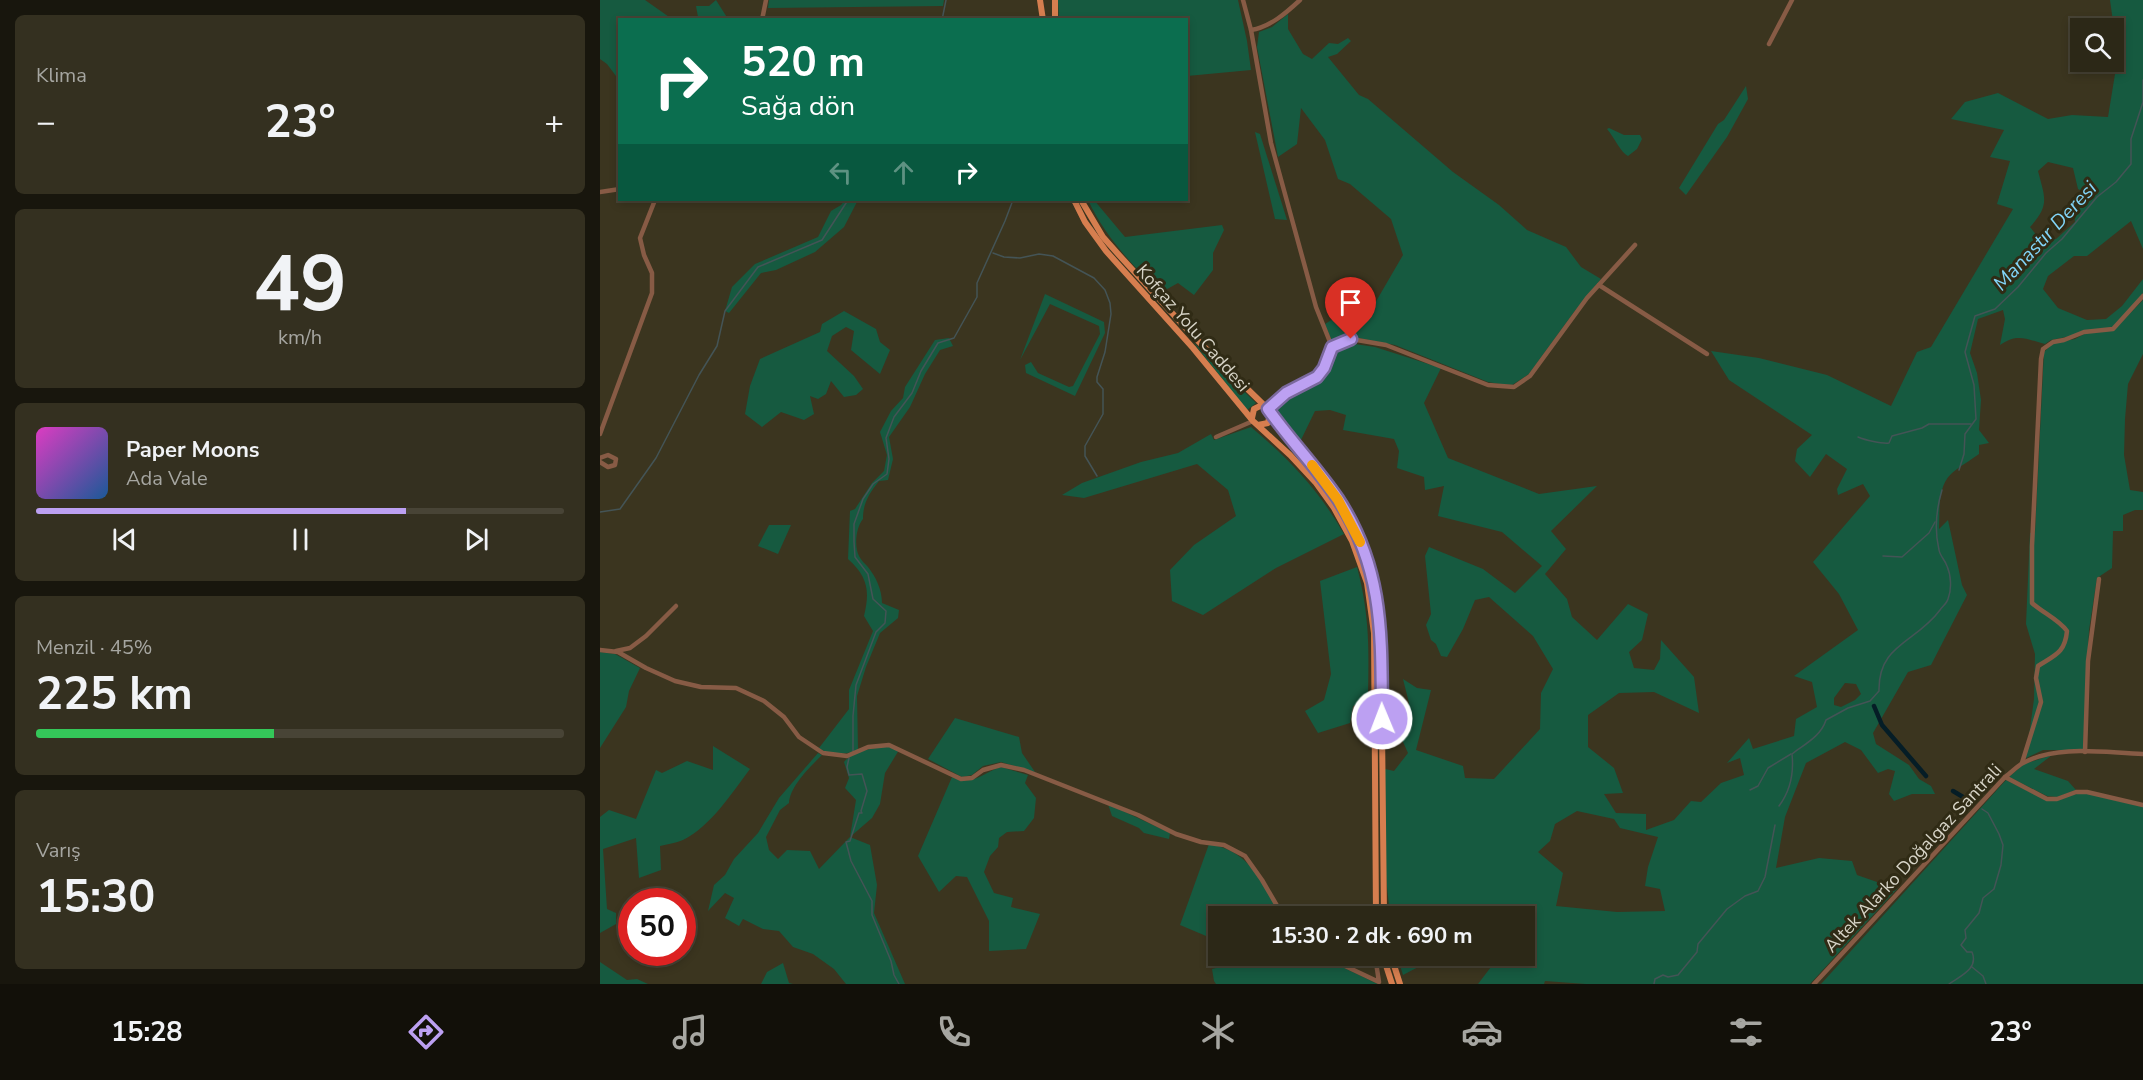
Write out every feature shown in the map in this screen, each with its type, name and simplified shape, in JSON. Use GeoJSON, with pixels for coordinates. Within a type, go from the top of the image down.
{"type":"FeatureCollection","features":[{"type":"Feature","properties":{"kind":"main road"},"geometry":{"type":"LineString","coordinates":[[1040,0],[1043,18]]}},
{"type":"Feature","properties":{"kind":"main road"},"geometry":{"type":"LineString","coordinates":[[1054,0],[1055,18]]}},
{"type":"Feature","properties":{"kind":"main road","name":"Kofçaz Yolu Caddesi"},"geometry":{"type":"LineString","coordinates":[[1074,201],[1085,222],[1106,251],[1193,348],[1254,421],[1301,466],[1326,495],[1352,541],[1367,583],[1374,633],[1376,906]]}},
{"type":"Feature","properties":{"kind":"main road","name":"Kofçaz Yolu Caddesi"},"geometry":{"type":"LineString","coordinates":[[1083,201],[1103,237],[1119,255],[1194,337],[1269,410],[1346,513],[1365,553],[1374,585],[1381,633],[1384,906]]}},
{"type":"Feature","properties":{"kind":"main road"},"geometry":{"type":"LineString","coordinates":[[1263,406],[1269,410],[1268,423],[1254,421],[1252,411],[1257,407],[1263,406]]}},
{"type":"Feature","properties":{"kind":"main road"},"geometry":{"type":"LineString","coordinates":[[1386,966],[1392,984]]}},
{"type":"Feature","properties":{"kind":"main road"},"geometry":{"type":"LineString","coordinates":[[1394,966],[1400,984]]}},
{"type":"Feature","properties":{"kind":"street"},"geometry":{"type":"LineString","coordinates":[[762,18],[766,0]]}},
{"type":"Feature","properties":{"kind":"street"},"geometry":{"type":"LineString","coordinates":[[1243,0],[1251,30],[1271,143],[1316,307],[1332,347],[1324,368],[1317,377],[1286,393],[1269,410]]}},
{"type":"Feature","properties":{"kind":"street"},"geometry":{"type":"LineString","coordinates":[[1251,30],[1262,28],[1300,0]]}},
{"type":"Feature","properties":{"kind":"street"},"geometry":{"type":"LineString","coordinates":[[1769,44],[1792,0]]}},
{"type":"Feature","properties":{"kind":"street"},"geometry":{"type":"LineString","coordinates":[[600,192],[618,189]]}},
{"type":"Feature","properties":{"kind":"street"},"geometry":{"type":"LineString","coordinates":[[600,434],[652,292],[652,273],[640,238],[645,221],[655,201]]}},
{"type":"Feature","properties":{"kind":"street"},"geometry":{"type":"LineString","coordinates":[[1332,347],[1351,339],[1386,345],[1488,385],[1514,387],[1530,376],[1587,298],[1635,245]]}},
{"type":"Feature","properties":{"kind":"street"},"geometry":{"type":"LineString","coordinates":[[1599,285],[1707,354]]}},
{"type":"Feature","properties":{"kind":"street"},"geometry":{"type":"LineString","coordinates":[[2022,763],[2040,702],[2036,678],[2038,666],[2060,652],[2066,643],[2067,631],[2061,623],[2043,613],[2032,603],[2032,546],[2040,359],[2043,349],[2053,342],[2084,332],[2113,329],[2143,296]]}},
{"type":"Feature","properties":{"kind":"street"},"geometry":{"type":"LineString","coordinates":[[1216,438],[1254,421]]}},
{"type":"Feature","properties":{"kind":"street"},"geometry":{"type":"LineString","coordinates":[[2085,752],[2089,651],[2099,579]]}},
{"type":"Feature","properties":{"kind":"street"},"geometry":{"type":"LineString","coordinates":[[600,650],[614,651],[630,648],[676,606]]}},
{"type":"Feature","properties":{"kind":"street"},"geometry":{"type":"LineString","coordinates":[[614,651],[675,681],[701,687],[736,688],[764,701],[784,717],[799,737],[823,753],[847,756],[868,747],[889,745],[962,778],[972,778],[984,770],[1001,765],[1024,770],[1103,800],[1176,834],[1201,842],[1224,845],[1245,856],[1277,906]]}},
{"type":"Feature","properties":{"kind":"street","name":"Altek Alarko Doğalgaz Santrali"},"geometry":{"type":"LineString","coordinates":[[1814,984],[2005,777],[2022,763],[2046,754],[2085,752],[2143,754]]}},
{"type":"Feature","properties":{"kind":"street"},"geometry":{"type":"LineString","coordinates":[[2005,777],[2047,799],[2056,799],[2076,792],[2087,792],[2104,794],[2143,805]]}},
{"type":"Feature","properties":{"kind":"street"},"geometry":{"type":"LineString","coordinates":[[1344,966],[1379,983]]}},
{"type":"Feature","properties":{"kind":"street"},"geometry":{"type":"LineString","coordinates":[[1376,966],[1379,983]]}},
{"type":"Feature","properties":{"kind":"green space"},"geometry":{"type":"Polygon","coordinates":[[[600,0],[645,0],[671,18],[618,18],[618,79],[600,59],[600,0]]]}},
{"type":"Feature","properties":{"kind":"green space"},"geometry":{"type":"Polygon","coordinates":[[[716,0],[727,18],[698,17],[696,6],[709,6],[716,0]]]}},
{"type":"Feature","properties":{"kind":"green space"},"geometry":{"type":"Polygon","coordinates":[[[769,0],[944,0],[943,6],[768,8],[769,0]]]}},
{"type":"Feature","properties":{"kind":"green space"},"geometry":{"type":"Polygon","coordinates":[[[1058,0],[1238,0],[1251,70],[1188,76],[1188,18],[1059,18],[1058,0]]]}},
{"type":"Feature","properties":{"kind":"green space"},"geometry":{"type":"Polygon","coordinates":[[[2110,0],[2143,0],[2143,249],[2131,221],[2087,256],[2074,256],[2048,276],[2043,289],[2058,308],[2087,320],[2106,319],[2122,306],[2143,279],[2143,293],[2127,314],[2112,328],[2051,340],[2045,344],[2017,338],[2000,345],[2005,319],[2003,310],[1978,319],[1970,353],[1977,373],[1981,400],[1979,430],[1989,443],[1979,445],[1979,454],[1947,479],[1941,493],[1939,529],[1948,520],[1962,585],[1967,595],[1931,665],[1908,672],[1873,733],[1876,744],[1909,765],[1919,779],[1931,786],[1935,794],[1912,794],[1894,801],[1889,794],[1895,771],[1888,769],[1878,773],[1861,750],[1845,742],[1806,763],[1785,817],[1776,868],[1819,858],[1852,861],[1857,875],[1897,889],[1810,984],[1586,984],[1545,981],[1544,984],[1478,984],[1492,966],[1535,966],[1535,906],[1389,906],[1386,877],[1385,769],[1394,771],[1408,753],[1399,733],[1409,703],[1403,679],[1417,688],[1431,690],[1416,750],[1463,766],[1465,778],[1494,779],[1540,729],[1541,693],[1553,669],[1533,636],[1489,597],[1475,600],[1463,629],[1447,657],[1441,656],[1436,644],[1431,640],[1426,625],[1431,614],[1425,556],[1429,547],[1483,569],[1515,593],[1542,566],[1502,532],[1438,516],[1444,486],[1425,490],[1424,477],[1397,468],[1399,451],[1394,439],[1343,430],[1346,415],[1330,410],[1315,411],[1299,444],[1273,411],[1286,395],[1297,390],[1326,368],[1334,351],[1341,346],[1355,344],[1375,347],[1441,368],[1424,403],[1448,458],[1539,494],[1597,486],[1551,531],[1566,549],[1545,574],[1567,599],[1572,617],[1597,640],[1628,604],[1648,614],[1642,640],[1629,652],[1634,668],[1654,670],[1660,659],[1661,640],[1694,677],[1699,713],[1654,692],[1619,693],[1588,715],[1588,747],[1614,768],[1623,793],[1604,794],[1616,813],[1646,814],[1646,830],[1674,820],[1691,801],[1701,802],[1721,783],[1744,775],[1740,758],[1727,763],[1749,738],[1753,749],[1794,736],[1796,719],[1817,707],[1812,682],[1794,676],[1858,630],[1839,594],[1813,562],[1870,496],[1863,484],[1838,495],[1837,489],[1847,469],[1826,454],[1810,477],[1795,461],[1797,449],[1812,435],[1729,380],[1711,351],[1759,358],[1827,375],[1891,406],[1917,352],[1931,347],[2013,209],[1997,204],[2010,161],[1990,157],[2004,130],[1951,119],[1965,102],[1998,93],[2048,119],[2072,115],[2108,117],[2115,72],[2124,72],[2124,18],[2112,18],[2110,0]],[[2048,162],[2038,171],[2044,201],[2041,213],[2030,227],[2041,241],[2056,239],[2075,222],[2074,212],[2086,193],[2078,189],[2073,168],[2048,162]],[[1845,683],[1834,698],[1834,705],[1841,707],[1861,694],[1856,684],[1845,683]],[[1577,811],[1555,824],[1550,841],[1538,852],[1563,873],[1556,906],[1617,912],[1665,911],[1660,889],[1645,886],[1648,867],[1658,837],[1620,828],[1614,819],[1577,811]]]}},
{"type":"Feature","properties":{"kind":"green space"},"geometry":{"type":"Polygon","coordinates":[[[1288,14],[1288,29],[1303,54],[1312,59],[1329,43],[1338,44],[1348,38],[1351,41],[1337,54],[1328,57],[1359,95],[1368,99],[1453,172],[1499,205],[1527,230],[1566,247],[1581,267],[1601,279],[1529,374],[1512,385],[1488,382],[1395,345],[1348,336],[1333,344],[1325,324],[1336,317],[1345,300],[1354,300],[1371,310],[1403,255],[1391,219],[1350,184],[1338,179],[1325,140],[1301,108],[1297,144],[1278,157],[1257,47],[1259,32],[1272,27],[1288,14]]]}},
{"type":"Feature","properties":{"kind":"green space"},"geometry":{"type":"Polygon","coordinates":[[[1746,86],[1748,99],[1727,137],[1686,195],[1679,188],[1718,124],[1724,120],[1746,86]]]}},
{"type":"Feature","properties":{"kind":"green space"},"geometry":{"type":"Polygon","coordinates":[[[1607,129],[1624,135],[1640,135],[1642,139],[1637,149],[1628,156],[1625,154],[1607,129]]]}},
{"type":"Feature","properties":{"kind":"green space"},"geometry":{"type":"Polygon","coordinates":[[[1255,132],[1260,134],[1287,220],[1275,219],[1255,132]]]}},
{"type":"Feature","properties":{"kind":"green space"},"geometry":{"type":"Polygon","coordinates":[[[844,201],[857,201],[844,227],[815,252],[776,270],[761,273],[729,313],[725,311],[732,287],[755,264],[818,237],[831,211],[844,201]]]}},
{"type":"Feature","properties":{"kind":"green space"},"geometry":{"type":"Polygon","coordinates":[[[1089,201],[1095,201],[1125,237],[1222,225],[1224,230],[1213,253],[1213,270],[1194,295],[1178,283],[1160,293],[1129,261],[1102,226],[1089,201]]]}},
{"type":"Feature","properties":{"kind":"green space"},"geometry":{"type":"Polygon","coordinates":[[[1045,294],[1104,322],[1105,333],[1075,396],[1026,373],[1025,365],[1031,362],[1038,373],[1069,387],[1073,386],[1100,334],[1099,326],[1050,304],[1020,360],[1045,294]]]}},
{"type":"Feature","properties":{"kind":"green space"},"geometry":{"type":"Polygon","coordinates":[[[2143,300],[2143,354],[2128,384],[2124,455],[2130,490],[2143,492],[2143,510],[2135,510],[2123,515],[2123,531],[2113,531],[2112,568],[2097,578],[2089,630],[2083,750],[2043,750],[2022,760],[2028,743],[2034,699],[2035,654],[2026,624],[2030,533],[2035,533],[2044,352],[2053,343],[2075,339],[2086,333],[2114,330],[2143,300]]]}},
{"type":"Feature","properties":{"kind":"green space"},"geometry":{"type":"Polygon","coordinates":[[[844,311],[876,329],[880,342],[890,350],[880,374],[851,350],[854,331],[846,327],[832,336],[827,351],[854,376],[863,389],[856,395],[844,397],[831,381],[826,394],[818,399],[810,396],[814,414],[804,420],[781,412],[762,427],[745,414],[750,386],[760,359],[820,332],[822,324],[844,311]]]}},
{"type":"Feature","properties":{"kind":"green space"},"geometry":{"type":"Polygon","coordinates":[[[949,338],[953,346],[940,350],[925,374],[910,407],[889,437],[893,459],[888,480],[879,481],[865,503],[863,519],[857,532],[857,552],[876,579],[882,603],[899,610],[898,618],[880,633],[857,696],[858,750],[843,754],[828,752],[819,748],[849,709],[849,690],[873,631],[864,616],[867,599],[866,585],[860,572],[848,559],[850,511],[855,509],[872,483],[884,471],[887,455],[880,432],[891,411],[903,398],[905,387],[935,340],[949,338]]]}},
{"type":"Feature","properties":{"kind":"green space"},"geometry":{"type":"Polygon","coordinates":[[[1193,342],[1256,403],[1247,410],[1193,342]]]}},
{"type":"Feature","properties":{"kind":"green space"},"geometry":{"type":"Polygon","coordinates":[[[1251,427],[1302,476],[1324,503],[1344,534],[1276,568],[1203,615],[1172,601],[1170,570],[1194,545],[1236,516],[1228,490],[1197,464],[1084,498],[1062,495],[1082,483],[1141,462],[1178,453],[1211,434],[1214,440],[1251,427]]]}},
{"type":"Feature","properties":{"kind":"green space"},"geometry":{"type":"Polygon","coordinates":[[[769,525],[791,525],[778,554],[758,546],[769,525]]]}},
{"type":"Feature","properties":{"kind":"green space"},"geometry":{"type":"Polygon","coordinates":[[[1357,567],[1366,618],[1368,700],[1353,706],[1350,723],[1318,733],[1305,711],[1324,700],[1331,674],[1320,581],[1357,567]]]}},
{"type":"Feature","properties":{"kind":"green space"},"geometry":{"type":"Polygon","coordinates":[[[600,652],[615,654],[640,668],[629,691],[626,707],[600,748],[600,652]]]}},
{"type":"Feature","properties":{"kind":"green space"},"geometry":{"type":"Polygon","coordinates":[[[955,718],[1019,737],[1022,753],[1035,772],[1001,762],[983,766],[972,775],[962,777],[928,759],[955,718]]]}},
{"type":"Feature","properties":{"kind":"green space"},"geometry":{"type":"Polygon","coordinates":[[[713,746],[750,769],[720,809],[703,827],[683,840],[660,846],[661,870],[639,878],[636,838],[603,849],[607,909],[616,913],[616,924],[600,933],[600,817],[609,810],[636,819],[656,770],[662,773],[687,761],[713,770],[713,746]]]}},
{"type":"Feature","properties":{"kind":"green space"},"geometry":{"type":"Polygon","coordinates":[[[889,746],[899,750],[885,773],[880,804],[872,818],[850,837],[856,800],[845,788],[849,778],[844,762],[859,752],[871,749],[889,746]]]}},
{"type":"Feature","properties":{"kind":"green space"},"geometry":{"type":"Polygon","coordinates":[[[818,753],[822,755],[797,784],[789,803],[780,810],[766,837],[769,850],[778,859],[787,850],[810,851],[819,869],[850,837],[870,845],[877,885],[874,913],[905,984],[846,984],[834,969],[813,954],[793,947],[779,931],[763,929],[743,919],[739,926],[725,918],[734,898],[725,893],[708,911],[714,885],[725,875],[734,859],[758,833],[779,798],[818,753]]]}},
{"type":"Feature","properties":{"kind":"green space"},"geometry":{"type":"Polygon","coordinates":[[[2052,755],[2034,769],[2068,781],[2076,790],[2057,797],[2047,796],[2009,777],[2024,764],[2052,755]]]}},
{"type":"Feature","properties":{"kind":"green space"},"geometry":{"type":"Polygon","coordinates":[[[1001,767],[1028,775],[1025,783],[1036,798],[1034,818],[1024,831],[1007,832],[999,838],[998,847],[990,856],[984,872],[994,893],[1013,898],[1011,907],[1040,914],[1026,949],[989,951],[989,921],[967,877],[956,876],[939,892],[918,856],[952,777],[959,780],[971,780],[1001,767]]]}},
{"type":"Feature","properties":{"kind":"green space"},"geometry":{"type":"Polygon","coordinates":[[[2006,780],[2046,800],[2089,794],[2143,807],[2143,984],[1821,984],[2006,780]]]}},
{"type":"Feature","properties":{"kind":"green space"},"geometry":{"type":"Polygon","coordinates":[[[1108,804],[1170,833],[1169,839],[1144,833],[1139,828],[1112,816],[1108,804]]]}},
{"type":"Feature","properties":{"kind":"green space"},"geometry":{"type":"Polygon","coordinates":[[[1209,844],[1223,848],[1245,861],[1254,870],[1276,906],[1208,906],[1208,937],[1180,925],[1209,844]]]}},
{"type":"Feature","properties":{"kind":"green space"},"geometry":{"type":"Polygon","coordinates":[[[600,962],[627,980],[637,979],[648,984],[600,984],[600,962]]]}},
{"type":"Feature","properties":{"kind":"green space"},"geometry":{"type":"Polygon","coordinates":[[[783,963],[789,983],[793,984],[761,984],[767,972],[783,963]]]}},
{"type":"Feature","properties":{"kind":"green space"},"geometry":{"type":"Polygon","coordinates":[[[1225,966],[1340,966],[1378,984],[1216,984],[1212,969],[1225,966]]]}},
{"type":"Feature","properties":{"kind":"green space"},"geometry":{"type":"Polygon","coordinates":[[[1400,966],[1420,966],[1403,975],[1400,966]]]}},
{"type":"Feature","properties":{"kind":"waterway"},"geometry":{"type":"LineString","coordinates":[[942,18],[946,0]]}},
{"type":"Feature","properties":{"kind":"waterway","name":"Manastır Deresi"},"geometry":{"type":"LineString","coordinates":[[1959,470],[1964,454],[1965,434],[1976,419],[1974,385],[1965,352],[1975,316],[1995,309],[2018,287],[2097,197],[2116,182],[2131,164],[2131,139],[2143,102],[2143,80]]}},
{"type":"Feature","properties":{"kind":"waterway"},"geometry":{"type":"LineString","coordinates":[[600,512],[620,509],[656,458],[699,375],[717,346],[725,311],[758,267],[822,240],[847,201]]}},
{"type":"Feature","properties":{"kind":"waterway"},"geometry":{"type":"LineString","coordinates":[[853,751],[856,685],[876,632],[885,623],[886,611],[873,599],[868,574],[855,557],[854,524],[863,499],[873,484],[887,474],[889,459],[886,438],[894,417],[912,393],[921,371],[938,343],[954,338],[977,297],[977,283],[1013,201]]}},
{"type":"Feature","properties":{"kind":"waterway"},"geometry":{"type":"LineString","coordinates":[[993,253],[1004,257],[1020,258],[1039,254],[1053,256],[1094,278],[1105,290],[1111,314],[1105,352],[1097,377],[1097,382],[1103,389],[1103,414],[1085,446],[1085,456],[1097,476]]}},
{"type":"Feature","properties":{"kind":"waterway"},"geometry":{"type":"LineString","coordinates":[[1858,437],[1873,442],[1889,443],[1892,436],[1929,424],[1971,424]]}},
{"type":"Feature","properties":{"kind":"waterway"},"geometry":{"type":"LineString","coordinates":[[1779,806],[1791,781],[1792,754],[1816,735],[1826,720],[1848,708],[1870,701],[1879,691],[1880,675],[1892,653],[1930,621],[1947,600],[1950,578],[1940,552],[1936,527],[1942,490]]}},
{"type":"Feature","properties":{"kind":"waterway"},"geometry":{"type":"LineString","coordinates":[[1883,556],[1902,557],[1929,533],[1935,522]]}},
{"type":"Feature","properties":{"kind":"waterway"},"geometry":{"type":"LineString","coordinates":[[1874,706],[1882,725],[1926,776]]}},
{"type":"Feature","properties":{"kind":"waterway"},"geometry":{"type":"LineString","coordinates":[[1750,790],[1758,786],[1768,768],[1791,754]]}},
{"type":"Feature","properties":{"kind":"waterway"},"geometry":{"type":"LineString","coordinates":[[849,758],[847,767],[849,775],[862,774],[867,791],[862,813],[859,813],[850,841],[846,842],[851,861],[872,901],[872,915],[899,984]]}},
{"type":"Feature","properties":{"kind":"waterway"},"geometry":{"type":"LineString","coordinates":[[1953,791],[1973,803]]}},
{"type":"Feature","properties":{"kind":"waterway"},"geometry":{"type":"LineString","coordinates":[[1949,984],[1967,971],[1973,963],[1972,952],[1967,952],[1961,945],[1966,938],[1965,930],[1979,913],[1983,898],[1994,889],[2001,865],[2003,845],[1988,813],[1982,809]]}},
{"type":"Feature","properties":{"kind":"waterway"},"geometry":{"type":"LineString","coordinates":[[1654,984],[1655,979],[1663,975],[1668,977],[1678,975],[1697,952],[1698,944],[1727,909],[1745,896],[1758,891],[1765,877],[1775,825]]}},
{"type":"Feature","properties":{"kind":"waterway"},"geometry":{"type":"LineString","coordinates":[[1972,967],[1983,976],[1986,984]]}},
{"type":"Feature","properties":{"kind":"slow traffic"},"geometry":{"type":"LineString","coordinates":[[1312,465],[1338,500],[1360,542]]}},
{"type":"Feature","properties":{"kind":"route"},"geometry":{"type":"LineString","coordinates":[[1351,339],[1332,347],[1324,368],[1317,377],[1286,393],[1268,409],[1338,500],[1365,553],[1380,618],[1382,719]]}}]}
